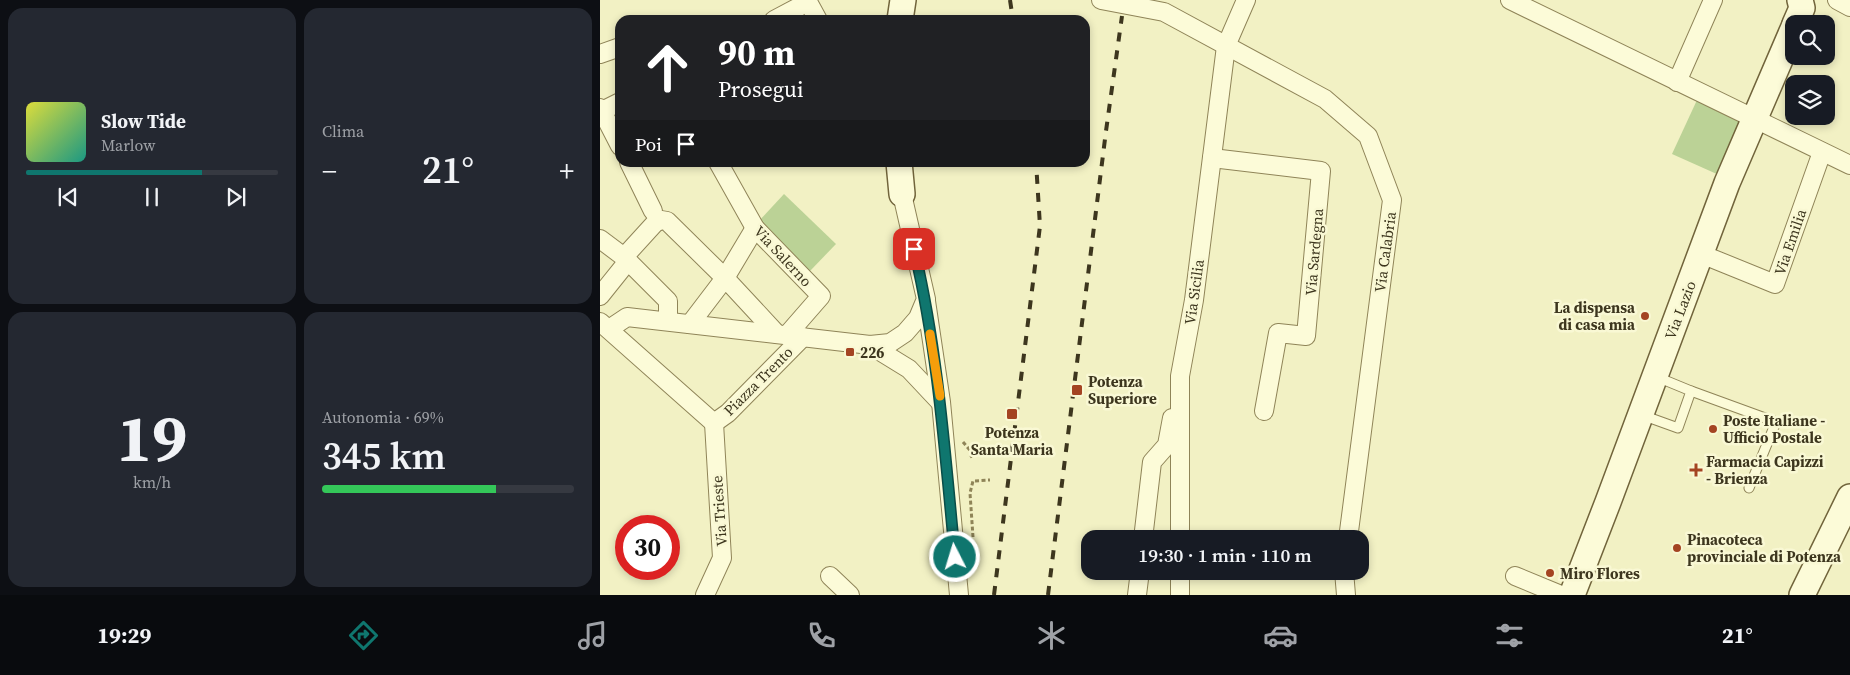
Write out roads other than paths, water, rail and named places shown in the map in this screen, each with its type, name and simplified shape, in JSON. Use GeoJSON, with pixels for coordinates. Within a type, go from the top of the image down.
{"type":"FeatureCollection","features":[{"type":"Feature","properties":{"kind":"main road"},"geometry":{"type":"LineString","coordinates":[[901,15],[903,0]]}},
{"type":"Feature","properties":{"kind":"main road","name":"Via Lazio"},"geometry":{"type":"LineString","coordinates":[[1572,595],[1639,414],[1753,119],[1800,12]]}},
{"type":"Feature","properties":{"kind":"main road"},"geometry":{"type":"LineString","coordinates":[[899,167],[902,194]]}},
{"type":"Feature","properties":{"kind":"main road"},"geometry":{"type":"LineString","coordinates":[[1802,595],[1850,497]]}},
{"type":"Feature","properties":{"kind":"street","name":"Via Calabria"},"geometry":{"type":"LineString","coordinates":[[1101,0],[1164,12],[1324,99],[1368,136],[1392,200],[1349,530]]}},
{"type":"Feature","properties":{"kind":"street","name":"Via Sicilia"},"geometry":{"type":"LineString","coordinates":[[1180,530],[1180,376],[1194,300],[1226,46],[1246,0]]}},
{"type":"Feature","properties":{"kind":"street"},"geometry":{"type":"LineString","coordinates":[[1510,0],[1850,166]]}},
{"type":"Feature","properties":{"kind":"street"},"geometry":{"type":"LineString","coordinates":[[1677,82],[1712,0]]}},
{"type":"Feature","properties":{"kind":"street"},"geometry":{"type":"LineString","coordinates":[[1837,0],[1850,7]]}},
{"type":"Feature","properties":{"kind":"street"},"geometry":{"type":"LineString","coordinates":[[783,15],[808,1],[815,15]]}},
{"type":"Feature","properties":{"kind":"street"},"geometry":{"type":"LineString","coordinates":[[600,54],[615,49]]}},
{"type":"Feature","properties":{"kind":"street"},"geometry":{"type":"LineString","coordinates":[[615,104],[601,109],[615,136]]}},
{"type":"Feature","properties":{"kind":"street","name":"Via Emilia"},"geometry":{"type":"LineString","coordinates":[[1701,254],[1775,284],[1822,152]]}},
{"type":"Feature","properties":{"kind":"street","name":"Via Sardegna"},"geometry":{"type":"LineString","coordinates":[[1212,158],[1321,171],[1306,336],[1278,333],[1264,412]]}},
{"type":"Feature","properties":{"kind":"street"},"geometry":{"type":"LineString","coordinates":[[631,167],[653,211]]}},
{"type":"Feature","properties":{"kind":"street","name":"Via Salerno"},"geometry":{"type":"LineString","coordinates":[[721,167],[755,228],[821,296],[789,335]]}},
{"type":"Feature","properties":{"kind":"street"},"geometry":{"type":"LineString","coordinates":[[890,167],[902,194],[926,298],[941,402],[959,595]]}},
{"type":"Feature","properties":{"kind":"street"},"geometry":{"type":"LineString","coordinates":[[600,296],[626,259],[655,223],[661,220],[667,221],[725,278],[789,335],[870,345],[890,343],[905,333],[918,318],[926,298]]}},
{"type":"Feature","properties":{"kind":"street"},"geometry":{"type":"LineString","coordinates":[[690,324],[725,278],[755,228]]}},
{"type":"Feature","properties":{"kind":"street"},"geometry":{"type":"LineString","coordinates":[[600,239],[626,259],[668,301],[668,322]]}},
{"type":"Feature","properties":{"kind":"street","name":"Piazza Trento"},"geometry":{"type":"LineString","coordinates":[[627,317],[789,335],[728,413],[714,423],[604,325],[627,317]]}},
{"type":"Feature","properties":{"kind":"street"},"geometry":{"type":"LineString","coordinates":[[870,345],[909,369],[941,402]]}},
{"type":"Feature","properties":{"kind":"street"},"geometry":{"type":"LineString","coordinates":[[1144,530],[1152,462],[1167,445],[1180,376]]}},
{"type":"Feature","properties":{"kind":"street","name":"Via Trieste"},"geometry":{"type":"LineString","coordinates":[[705,595],[722,558],[714,423]]}},
{"type":"Feature","properties":{"kind":"street"},"geometry":{"type":"LineString","coordinates":[[830,576],[850,595]]}},
{"type":"Feature","properties":{"kind":"street"},"geometry":{"type":"LineString","coordinates":[[1514,576],[1561,595]]}},
{"type":"Feature","properties":{"kind":"street"},"geometry":{"type":"LineString","coordinates":[[1137,595],[1139,580]]}},
{"type":"Feature","properties":{"kind":"street"},"geometry":{"type":"LineString","coordinates":[[1180,580],[1180,595]]}},
{"type":"Feature","properties":{"kind":"street"},"geometry":{"type":"LineString","coordinates":[[1345,580],[1346,595]]}},
{"type":"Feature","properties":{"kind":"lane"},"geometry":{"type":"LineString","coordinates":[[1654,376],[1776,422],[1749,488]]}},
{"type":"Feature","properties":{"kind":"lane"},"geometry":{"type":"LineString","coordinates":[[1639,414],[1678,428],[1691,391]]}},
{"type":"Feature","properties":{"kind":"railway"},"geometry":{"type":"LineString","coordinates":[[1010,0],[1012,15]]}},
{"type":"Feature","properties":{"kind":"railway"},"geometry":{"type":"LineString","coordinates":[[1048,595],[1122,16]]}},
{"type":"Feature","properties":{"kind":"railway"},"geometry":{"type":"LineString","coordinates":[[994,595],[1040,226],[1036,167]]}},
{"type":"Feature","properties":{"kind":"place","name":"La dispensa di casa mia"},"geometry":{"type":"Point","coordinates":[1645,316]}},
{"type":"Feature","properties":{"kind":"place","name":"226"},"geometry":{"type":"Point","coordinates":[850,352]}},
{"type":"Feature","properties":{"kind":"place","name":"Potenza Superiore"},"geometry":{"type":"Point","coordinates":[1077,390]}},
{"type":"Feature","properties":{"kind":"place","name":"Potenza Santa Maria"},"geometry":{"type":"Point","coordinates":[1012,414]}},
{"type":"Feature","properties":{"kind":"place","name":"Poste Italiane - Ufficio Postale"},"geometry":{"type":"Point","coordinates":[1713,429]}},
{"type":"Feature","properties":{"kind":"place","name":"Farmacia Capizzi - Brienza"},"geometry":{"type":"Point","coordinates":[1696,470]}},
{"type":"Feature","properties":{"kind":"place","name":"Pinacoteca provinciale di Potenza"},"geometry":{"type":"Point","coordinates":[1677,548]}},
{"type":"Feature","properties":{"kind":"place","name":"Miro Flores"},"geometry":{"type":"Point","coordinates":[1550,573]}}]}
